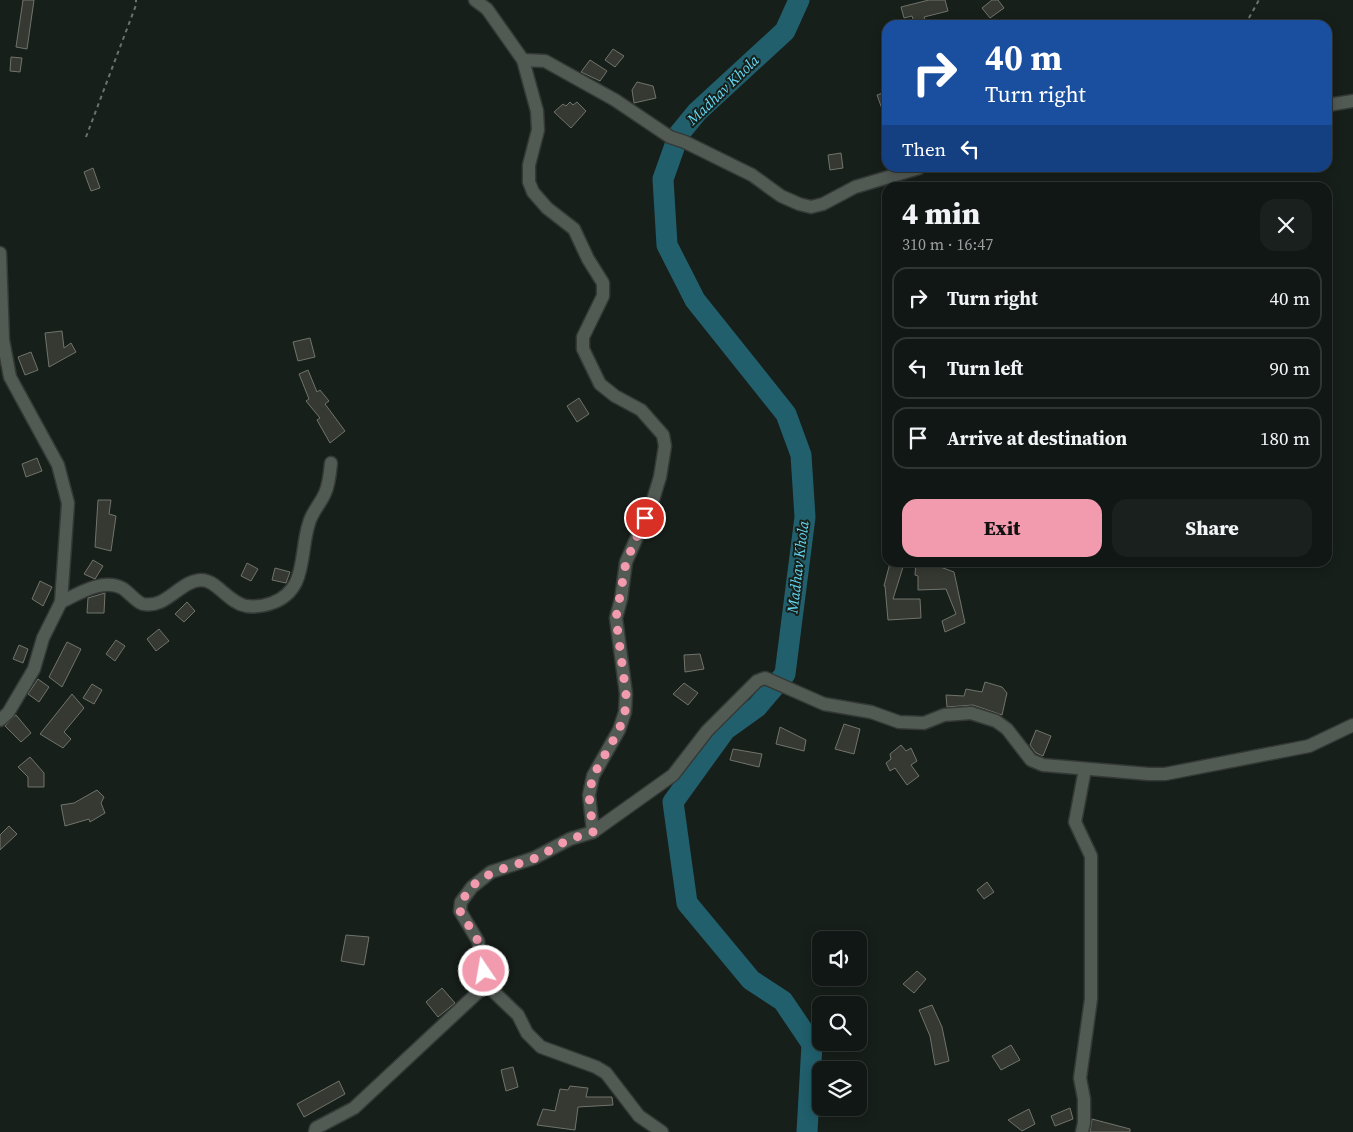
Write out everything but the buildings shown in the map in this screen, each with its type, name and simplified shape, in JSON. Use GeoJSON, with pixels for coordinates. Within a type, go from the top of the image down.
{"type":"FeatureCollection","features":[{"type":"Feature","properties":{"kind":"street"},"geometry":{"type":"LineString","coordinates":[[475,0],[487,9],[523,60],[537,111],[538,130],[529,165],[529,182],[533,192],[547,208],[574,229],[588,259],[603,283],[603,296],[583,337],[583,349],[600,384],[615,396],[641,410],[663,435],[665,446],[660,478],[652,503],[626,562],[616,618],[626,694],[625,712],[619,730],[593,776],[589,795],[593,832]]}},
{"type":"Feature","properties":{"kind":"street"},"geometry":{"type":"LineString","coordinates":[[523,60],[546,61],[615,100],[670,137],[686,142],[752,175],[781,196],[799,204],[811,206],[823,204],[856,188],[906,172]]}},
{"type":"Feature","properties":{"kind":"street"},"geometry":{"type":"LineString","coordinates":[[1332,104],[1353,101]]}},
{"type":"Feature","properties":{"kind":"street"},"geometry":{"type":"LineString","coordinates":[[0,253],[3,340],[10,377],[58,465],[68,503],[61,602],[43,638],[34,669],[8,713],[0,720]]}},
{"type":"Feature","properties":{"kind":"street"},"geometry":{"type":"LineString","coordinates":[[61,602],[101,585],[120,587],[142,604],[158,604],[189,584],[200,580],[210,581],[230,600],[246,606],[266,606],[285,598],[296,585],[302,544],[310,520],[326,492],[331,464]]}},
{"type":"Feature","properties":{"kind":"street"},"geometry":{"type":"LineString","coordinates":[[662,1132],[639,1116],[606,1073],[596,1067],[541,1047],[527,1033],[518,1015],[495,993],[489,982],[484,971],[478,941],[460,911],[461,902],[472,887],[491,872],[534,858],[570,839],[593,832],[673,775],[707,731],[757,681],[765,678],[824,704],[871,712],[899,722],[924,723],[944,715],[971,714],[996,722],[1007,729],[1031,760],[1043,765],[1085,769],[1165,774],[1309,746],[1353,725]]}},
{"type":"Feature","properties":{"kind":"street"},"geometry":{"type":"LineString","coordinates":[[1082,1132],[1084,1099],[1080,1078],[1091,999],[1091,856],[1075,822],[1085,769]]}},
{"type":"Feature","properties":{"kind":"street"},"geometry":{"type":"LineString","coordinates":[[314,1132],[316,1128],[354,1108],[489,982]]}},
{"type":"Feature","properties":{"kind":"path"},"geometry":{"type":"LineString","coordinates":[[86,136],[136,5],[136,0]]}},
{"type":"Feature","properties":{"kind":"path"},"geometry":{"type":"LineString","coordinates":[[1248,20],[1259,0]]}},
{"type":"Feature","properties":{"kind":"waterway","name":"Madhav Khola"},"geometry":{"type":"LineString","coordinates":[[799,0],[785,31],[697,112],[679,134],[663,179],[667,245],[695,300],[786,414],[801,455],[805,517],[785,674],[757,707],[725,730],[673,802],[687,903],[751,980],[783,1001],[812,1044],[807,1132]]}},
{"type":"Feature","properties":{"kind":"route"},"geometry":{"type":"LineString","coordinates":[[484,971],[478,941],[460,911],[461,902],[472,887],[491,872],[534,858],[570,839],[593,832],[589,795],[593,776],[619,730],[625,712],[626,694],[616,618],[621,599],[626,562],[645,518]]}}]}
